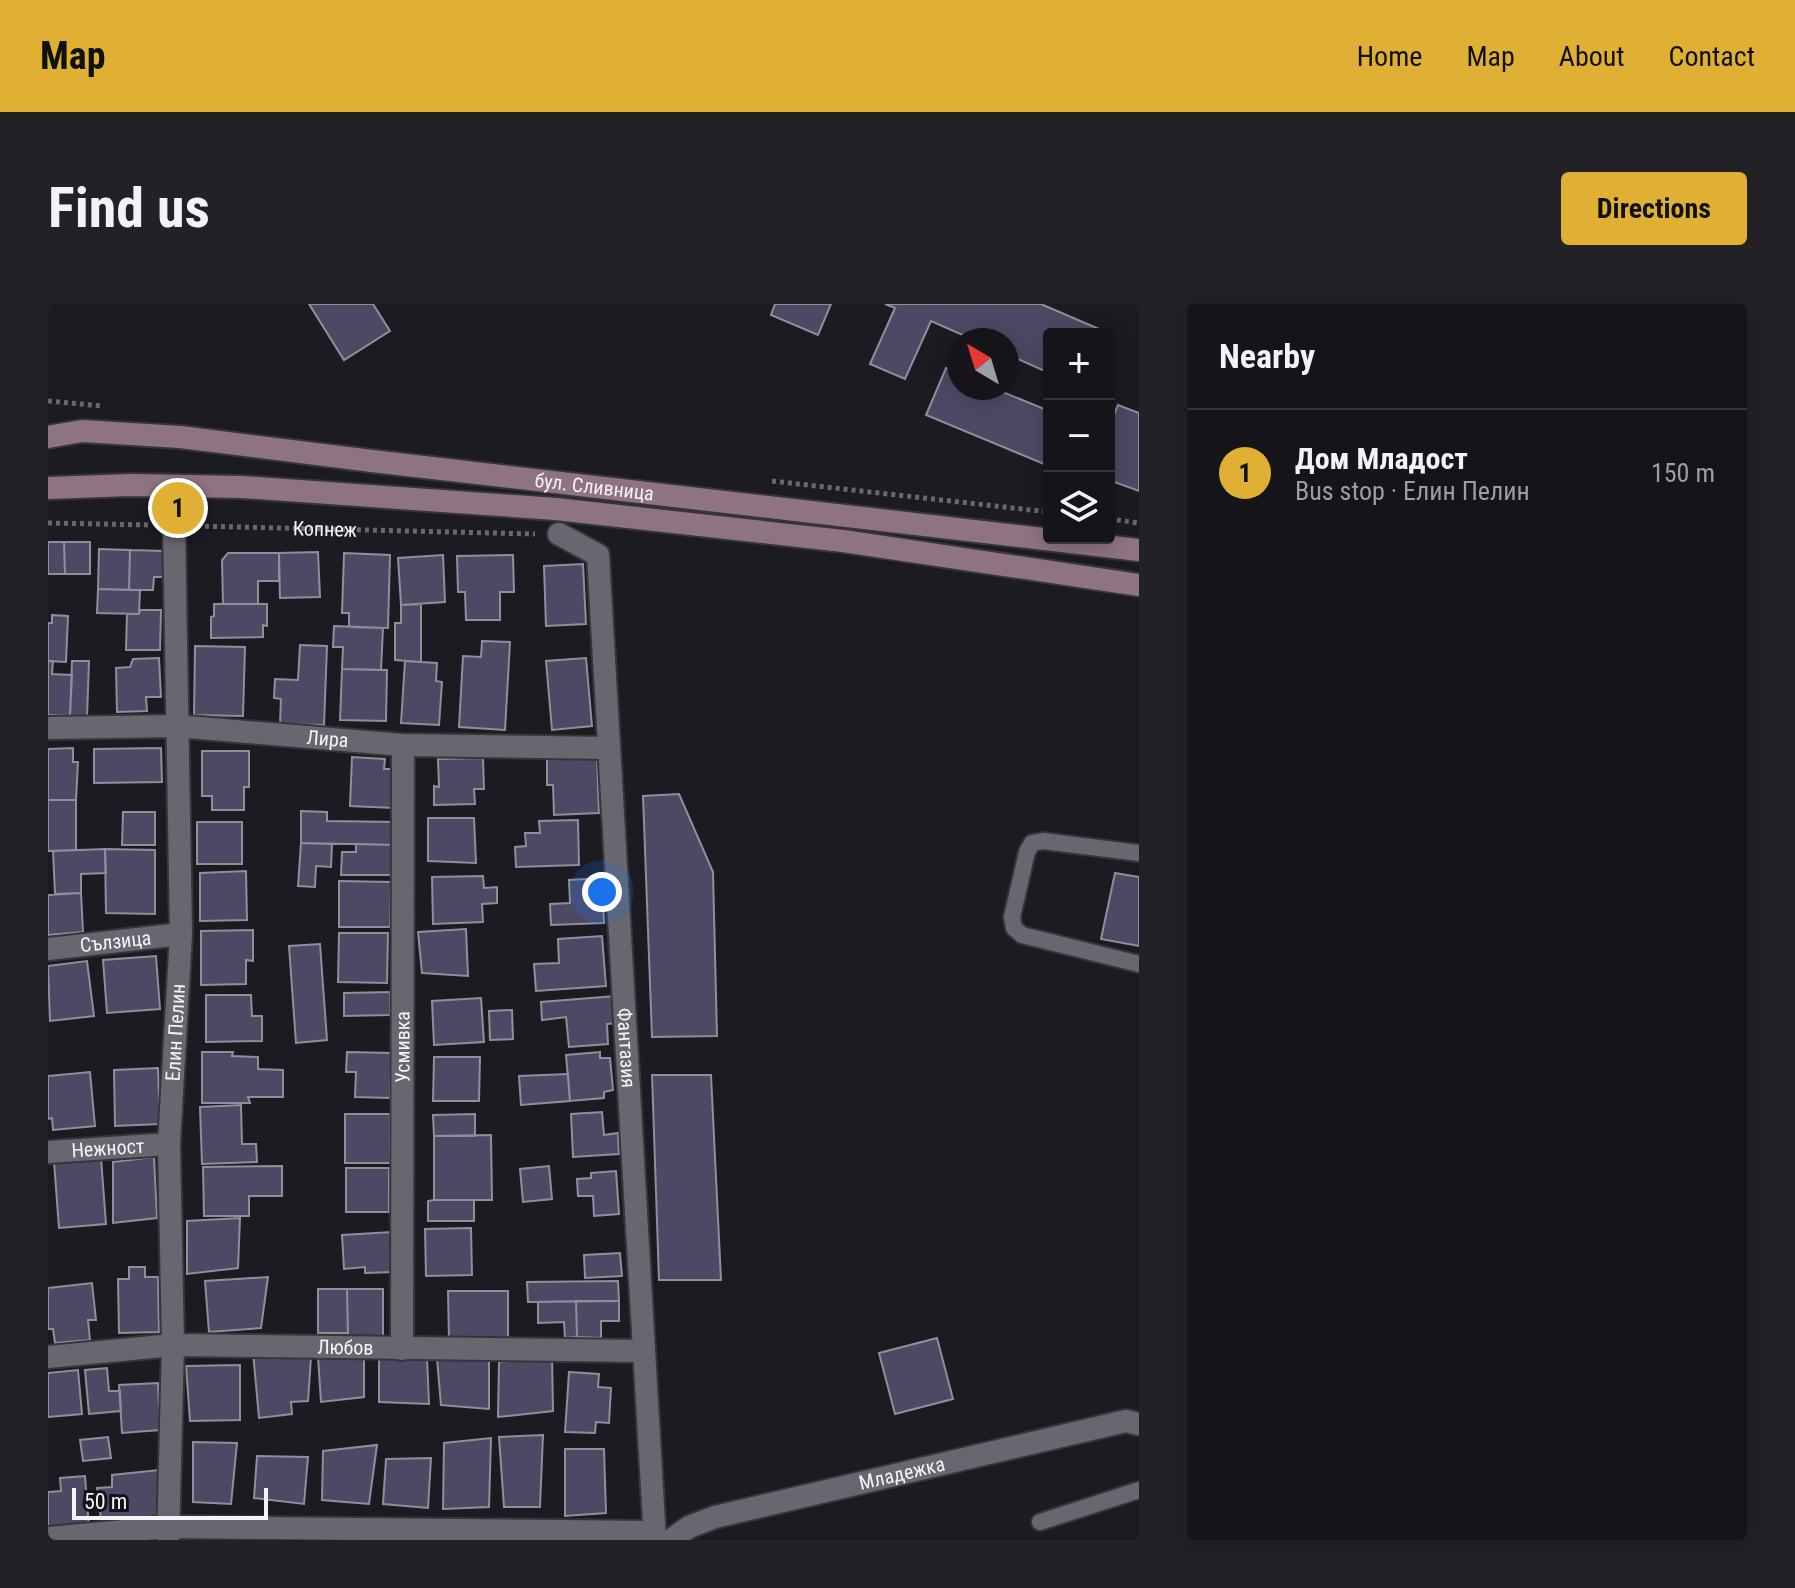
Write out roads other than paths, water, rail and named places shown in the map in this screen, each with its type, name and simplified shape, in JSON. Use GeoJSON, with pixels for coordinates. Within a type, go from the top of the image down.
{"type":"FeatureCollection","features":[{"type":"Feature","properties":{"kind":"main road"},"geometry":{"type":"LineString","coordinates":[[48,428],[82,431]]}},
{"type":"Feature","properties":{"kind":"main road","name":"бул. Сливница"},"geometry":{"type":"LineString","coordinates":[[48,437],[82,431],[180,437],[1139,550]]}},
{"type":"Feature","properties":{"kind":"main road","name":"бул. Сливница"},"geometry":{"type":"LineString","coordinates":[[48,488],[131,485],[242,487],[556,509],[843,541],[1139,585]]}},
{"type":"Feature","properties":{"kind":"street","name":"Елин Пелин"},"geometry":{"type":"LineString","coordinates":[[168,1534],[173,1345],[169,1144],[181,934],[174,526]]}},
{"type":"Feature","properties":{"kind":"street","name":"Фантазия"},"geometry":{"type":"LineString","coordinates":[[559,534],[598,555],[642,1351],[660,1537]]}},
{"type":"Feature","properties":{"kind":"street","name":"Лира"},"geometry":{"type":"LineString","coordinates":[[48,728],[176,726],[403,745],[609,748]]}},
{"type":"Feature","properties":{"kind":"street","name":"Усмивка"},"geometry":{"type":"LineString","coordinates":[[402,1349],[403,745]]}},
{"type":"Feature","properties":{"kind":"street","name":"Сълзица"},"geometry":{"type":"LineString","coordinates":[[48,949],[181,934]]}},
{"type":"Feature","properties":{"kind":"street","name":"Нежност"},"geometry":{"type":"LineString","coordinates":[[48,1152],[169,1144]]}},
{"type":"Feature","properties":{"kind":"street","name":"Любов"},"geometry":{"type":"LineString","coordinates":[[48,1357],[173,1345],[642,1351]]}},
{"type":"Feature","properties":{"kind":"street","name":"Младежка"},"geometry":{"type":"LineString","coordinates":[[48,1538],[168,1534],[660,1537],[715,1517],[1126,1421],[1139,1424]]}},
{"type":"Feature","properties":{"kind":"lane"},"geometry":{"type":"LineString","coordinates":[[1139,853],[1043,841],[1032,843],[1027,852],[1012,917],[1014,928],[1022,935],[1139,964]]}},
{"type":"Feature","properties":{"kind":"lane"},"geometry":{"type":"LineString","coordinates":[[1040,1522],[1139,1490]]}},
{"type":"Feature","properties":{"kind":"place","name":"Дом Младост"},"geometry":{"type":"Point","coordinates":[178,508]}}]}
